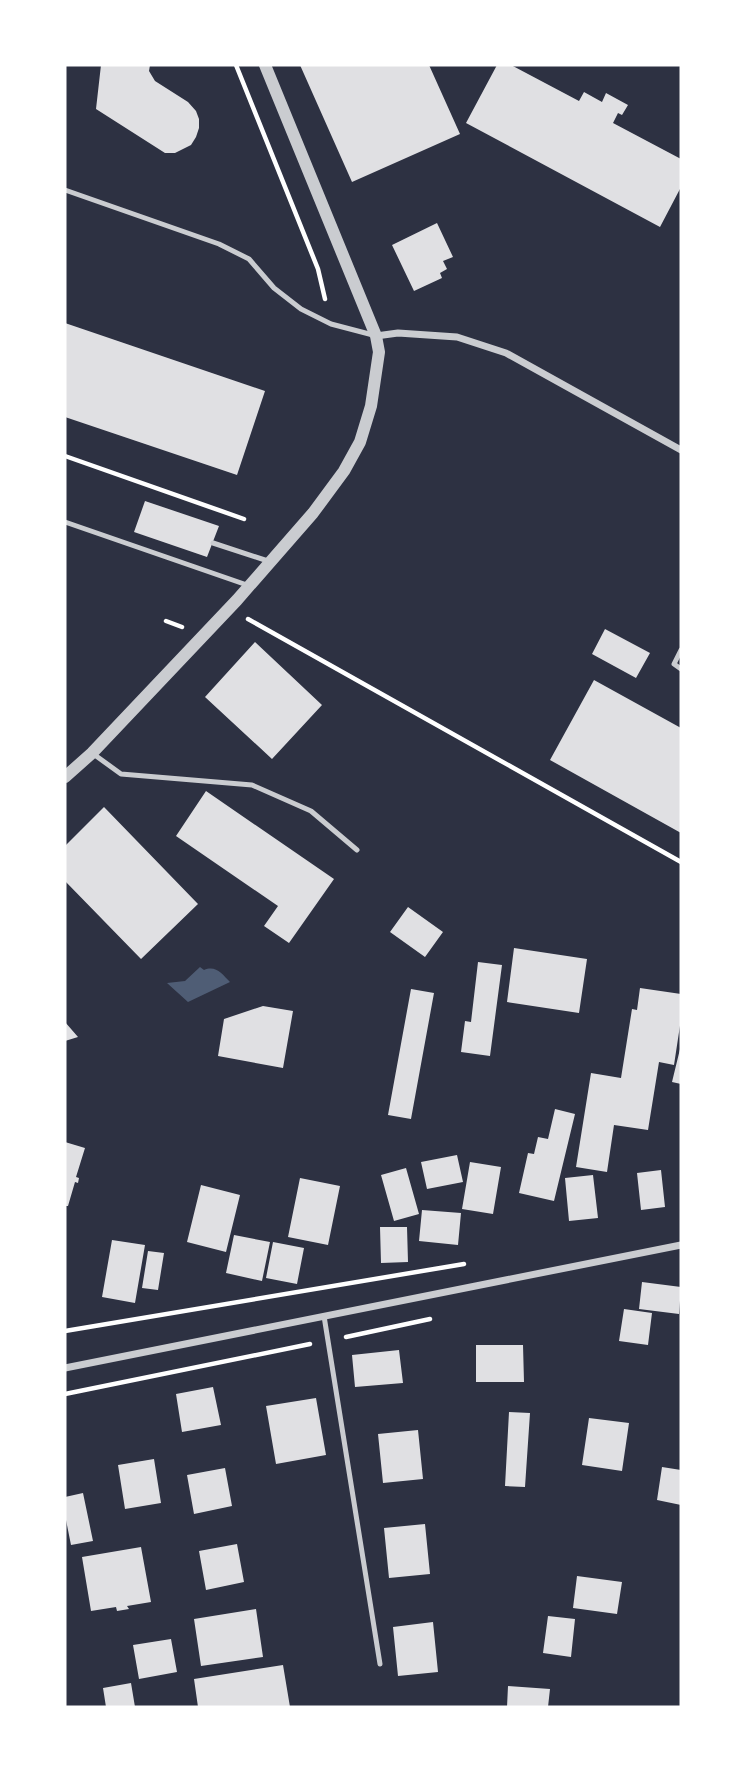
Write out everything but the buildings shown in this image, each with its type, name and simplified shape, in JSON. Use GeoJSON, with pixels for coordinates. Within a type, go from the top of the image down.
{"type":"FeatureCollection","features":[{"type":"Feature","properties":{"kind":"street"},"geometry":{"type":"LineString","coordinates":[[65,777],[92,753],[250,586],[321,503],[344,471],[359,442],[371,406],[379,352],[376,336],[265,65]]}},
{"type":"Feature","properties":{"kind":"street"},"geometry":{"type":"LineString","coordinates":[[376,336],[398,333],[457,337],[506,353],[681,450]]}},
{"type":"Feature","properties":{"kind":"street"},"geometry":{"type":"LineString","coordinates":[[65,1368],[681,1245]]}},
{"type":"Feature","properties":{"kind":"lane"},"geometry":{"type":"LineString","coordinates":[[65,190],[219,244],[248,259],[274,288],[301,309],[331,324],[376,336]]}},
{"type":"Feature","properties":{"kind":"lane"},"geometry":{"type":"LineString","coordinates":[[65,522],[250,586]]}},
{"type":"Feature","properties":{"kind":"lane"},"geometry":{"type":"LineString","coordinates":[[213,543],[271,562]]}},
{"type":"Feature","properties":{"kind":"lane"},"geometry":{"type":"LineString","coordinates":[[681,650],[674,664],[681,668]]}},
{"type":"Feature","properties":{"kind":"lane"},"geometry":{"type":"LineString","coordinates":[[92,753],[121,774],[252,785],[311,811],[357,850]]}},
{"type":"Feature","properties":{"kind":"lane"},"geometry":{"type":"LineString","coordinates":[[324,1316],[330,1340],[380,1664]]}},
{"type":"Feature","properties":{"kind":"path"},"geometry":{"type":"LineString","coordinates":[[236,65],[318,269],[331,324]]}},
{"type":"Feature","properties":{"kind":"path"},"geometry":{"type":"LineString","coordinates":[[65,456],[244,519]]}},
{"type":"Feature","properties":{"kind":"path"},"geometry":{"type":"LineString","coordinates":[[229,608],[681,862]]}},
{"type":"Feature","properties":{"kind":"path"},"geometry":{"type":"LineString","coordinates":[[65,1331],[469,1264]]}},
{"type":"Feature","properties":{"kind":"path"},"geometry":{"type":"LineString","coordinates":[[65,1394],[439,1317]]}},
{"type":"Feature","properties":{"kind":"water"},"geometry":{"type":"Polygon","coordinates":[[[200,967],[204,970],[215,969],[230,982],[188,1002],[167,983],[185,981],[200,967]]]}}]}
